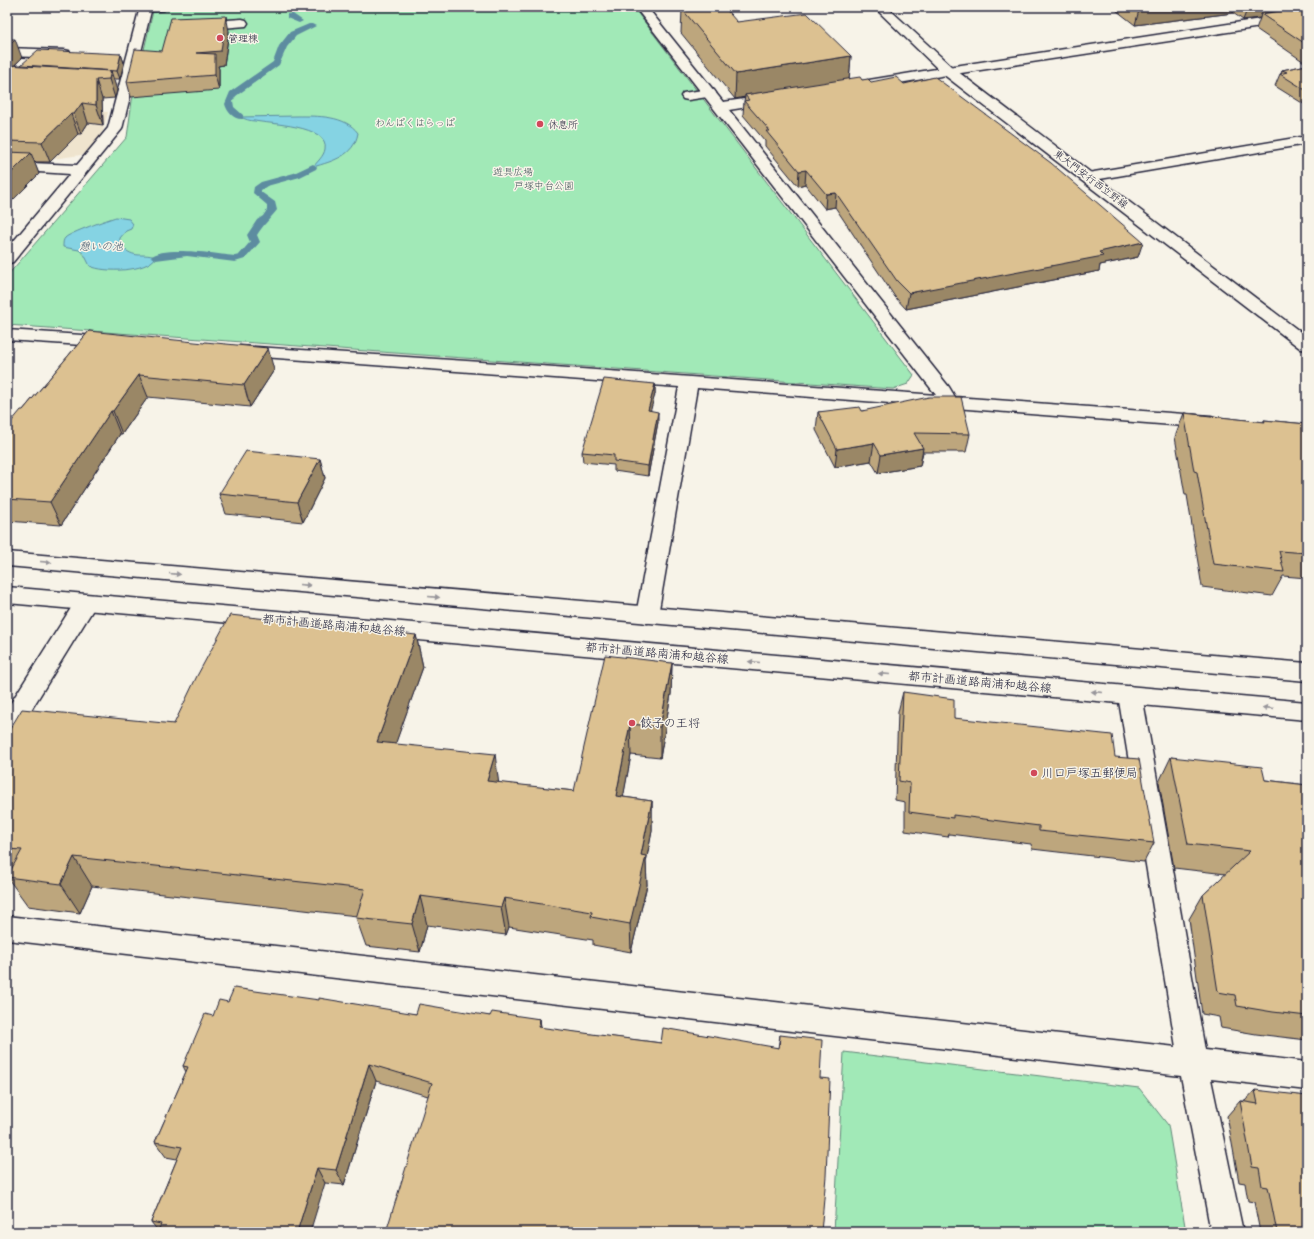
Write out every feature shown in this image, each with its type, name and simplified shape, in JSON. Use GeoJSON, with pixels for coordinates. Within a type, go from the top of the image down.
{"type":"FeatureCollection","features":[{"type":"Feature","properties":{"kind":"street"},"geometry":{"type":"LineString","coordinates":[[7,259],[115,129],[126,85],[127,57],[151,7]]}},
{"type":"Feature","properties":{"kind":"street"},"geometry":{"type":"LineString","coordinates":[[641,7],[943,391],[948,402]]}},
{"type":"Feature","properties":{"kind":"street","name":"東大門安行西立野線"},"geometry":{"type":"LineString","coordinates":[[880,7],[948,71],[1307,345]]}},
{"type":"Feature","properties":{"kind":"street"},"geometry":{"type":"LineString","coordinates":[[859,85],[1307,16]]}},
{"type":"Feature","properties":{"kind":"street"},"geometry":{"type":"LineString","coordinates":[[186,26],[243,19],[243,37]]}},
{"type":"Feature","properties":{"kind":"street"},"geometry":{"type":"LineString","coordinates":[[7,52],[75,55]]}},
{"type":"Feature","properties":{"kind":"street"},"geometry":{"type":"LineString","coordinates":[[26,63],[37,53]]}},
{"type":"Feature","properties":{"kind":"street"},"geometry":{"type":"LineString","coordinates":[[111,84],[126,85]]}},
{"type":"Feature","properties":{"kind":"street"},"geometry":{"type":"LineString","coordinates":[[688,96],[709,93]]}},
{"type":"Feature","properties":{"kind":"street"},"geometry":{"type":"LineString","coordinates":[[719,107],[789,96]]}},
{"type":"Feature","properties":{"kind":"street"},"geometry":{"type":"LineString","coordinates":[[1088,177],[1307,140]]}},
{"type":"Feature","properties":{"kind":"street"},"geometry":{"type":"LineString","coordinates":[[7,166],[80,170]]}},
{"type":"Feature","properties":{"kind":"street"},"geometry":{"type":"LineString","coordinates":[[7,335],[126,343]]}},
{"type":"Feature","properties":{"kind":"street"},"geometry":{"type":"LineString","coordinates":[[220,350],[948,402],[1229,424]]}},
{"type":"Feature","properties":{"kind":"street"},"geometry":{"type":"LineString","coordinates":[[647,616],[688,383]]}},
{"type":"Feature","properties":{"kind":"street"},"geometry":{"type":"LineString","coordinates":[[7,559],[647,616],[1307,672]]}},
{"type":"Feature","properties":{"kind":"street","name":"都市計画道路南浦和越谷線"},"geometry":{"type":"LineString","coordinates":[[7,595],[1307,711]]}},
{"type":"Feature","properties":{"kind":"street"},"geometry":{"type":"LineString","coordinates":[[7,729],[86,603]]}},
{"type":"Feature","properties":{"kind":"street"},"geometry":{"type":"LineString","coordinates":[[1130,695],[1193,1062],[1227,1232]]}},
{"type":"Feature","properties":{"kind":"street"},"geometry":{"type":"LineString","coordinates":[[7,928],[1307,1076]]}},
{"type":"Feature","properties":{"kind":"shaded area"},"geometry":{"type":"Polygon","coordinates":[[[7,105],[108,112],[100,141],[88,154],[45,160],[7,105]]]}},
{"type":"Feature","properties":{"kind":"green space","name":"戸塚中台公園"},"geometry":{"type":"Polygon","coordinates":[[[154,7],[633,7],[914,375],[908,384],[893,389],[7,325],[7,276],[127,137],[132,101],[154,7]]]}},
{"type":"Feature","properties":{"kind":"green space"},"geometry":{"type":"Polygon","coordinates":[[[844,1052],[1139,1088],[1168,1125],[1186,1232],[834,1232],[844,1052]]]}},
{"type":"Feature","properties":{"kind":"water"},"geometry":{"type":"Polygon","coordinates":[[[297,116],[330,118],[346,123],[358,133],[356,141],[342,156],[335,160],[313,167],[322,156],[325,149],[324,141],[318,135],[297,127],[251,121],[240,117],[297,116]]]}},
{"type":"Feature","properties":{"kind":"water","name":"憩いの池"},"geometry":{"type":"Polygon","coordinates":[[[116,217],[129,219],[133,224],[131,229],[126,231],[120,238],[120,246],[130,253],[156,257],[151,262],[144,266],[125,270],[105,270],[90,266],[84,254],[79,250],[63,247],[64,240],[68,236],[89,226],[116,217]]]}},
{"type":"Feature","properties":{"kind":"building"},"geometry":{"type":"Polygon","coordinates":[[[697,7],[724,7],[737,22],[807,13],[851,56],[736,74],[682,9],[697,7]]]}},
{"type":"Feature","properties":{"kind":"building"},"geometry":{"type":"Polygon","coordinates":[[[1135,7],[1164,7],[1139,10],[1135,7]]]}},
{"type":"Feature","properties":{"kind":"building"},"geometry":{"type":"Polygon","coordinates":[[[1307,7],[1307,45],[1261,14],[1307,7]]]}},
{"type":"Feature","properties":{"kind":"building"},"geometry":{"type":"Polygon","coordinates":[[[226,16],[221,51],[196,53],[215,54],[215,75],[127,82],[135,49],[162,51],[171,18],[226,16]]]}},
{"type":"Feature","properties":{"kind":"building"},"geometry":{"type":"Polygon","coordinates":[[[7,39],[15,39],[7,47],[7,39]]]}},
{"type":"Feature","properties":{"kind":"building"},"geometry":{"type":"Polygon","coordinates":[[[38,50],[121,54],[117,71],[21,65],[38,50]]]}},
{"type":"Feature","properties":{"kind":"building"},"geometry":{"type":"Polygon","coordinates":[[[7,65],[111,71],[109,79],[96,80],[96,105],[82,103],[74,114],[71,114],[42,142],[7,141],[7,65]]]}},
{"type":"Feature","properties":{"kind":"building"},"geometry":{"type":"Polygon","coordinates":[[[1307,65],[1307,91],[1280,74],[1287,72],[1282,70],[1307,65]]]}},
{"type":"Feature","properties":{"kind":"building"},"geometry":{"type":"Polygon","coordinates":[[[860,77],[862,80],[868,79],[871,82],[896,77],[904,84],[935,77],[1051,163],[1143,242],[1099,252],[1103,256],[909,293],[897,281],[836,193],[826,194],[806,170],[799,171],[766,131],[770,131],[744,101],[749,100],[745,95],[860,77]]]}},
{"type":"Feature","properties":{"kind":"building"},"geometry":{"type":"Polygon","coordinates":[[[7,152],[31,153],[7,177],[7,152]]]}},
{"type":"Feature","properties":{"kind":"building"},"geometry":{"type":"Polygon","coordinates":[[[89,331],[268,348],[244,385],[139,375],[113,411],[111,411],[50,502],[7,499],[7,427],[89,331]]]}},
{"type":"Feature","properties":{"kind":"building"},"geometry":{"type":"Polygon","coordinates":[[[604,379],[655,384],[648,410],[658,412],[648,466],[614,461],[614,455],[582,452],[604,379]]]}},
{"type":"Feature","properties":{"kind":"building"},"geometry":{"type":"Polygon","coordinates":[[[929,397],[961,397],[970,434],[914,433],[923,448],[881,455],[874,443],[837,449],[818,412],[860,407],[862,411],[929,397]]]}},
{"type":"Feature","properties":{"kind":"building"},"geometry":{"type":"Polygon","coordinates":[[[1184,413],[1265,422],[1264,420],[1307,424],[1307,553],[1279,551],[1284,572],[1213,564],[1197,472],[1194,471],[1184,413]]]}},
{"type":"Feature","properties":{"kind":"building"},"geometry":{"type":"Polygon","coordinates":[[[246,451],[320,459],[297,502],[219,494],[246,451]]]}},
{"type":"Feature","properties":{"kind":"building"},"geometry":{"type":"Polygon","coordinates":[[[230,615],[416,635],[377,742],[495,754],[487,781],[574,791],[605,655],[672,663],[660,727],[630,724],[616,796],[652,801],[641,855],[646,856],[630,924],[591,917],[592,912],[504,898],[501,907],[420,896],[412,924],[356,918],[365,889],[74,857],[61,884],[7,877],[22,850],[7,849],[7,734],[22,709],[174,724],[197,676],[230,615]]]}},
{"type":"Feature","properties":{"kind":"building"},"geometry":{"type":"Polygon","coordinates":[[[903,692],[954,699],[954,718],[1112,735],[1115,757],[1139,759],[1154,843],[1039,831],[1039,826],[953,815],[953,818],[909,812],[910,783],[899,781],[903,692]]]}},
{"type":"Feature","properties":{"kind":"building"},"geometry":{"type":"Polygon","coordinates":[[[1171,757],[1262,767],[1265,780],[1307,785],[1307,1016],[1237,1006],[1235,995],[1218,992],[1203,895],[1250,851],[1188,844],[1171,757]]]}},
{"type":"Feature","properties":{"kind":"building"},"geometry":{"type":"Polygon","coordinates":[[[234,988],[319,1000],[319,998],[416,1014],[419,1004],[490,1016],[492,1012],[540,1019],[538,1027],[661,1043],[663,1028],[779,1048],[780,1035],[822,1040],[820,1078],[830,1079],[826,1176],[821,1232],[386,1232],[432,1083],[369,1064],[336,1170],[317,1168],[297,1232],[158,1232],[161,1224],[151,1222],[182,1147],[155,1142],[188,1067],[183,1066],[205,1014],[213,1016],[219,1000],[228,1002],[234,988]]]}},
{"type":"Feature","properties":{"kind":"building"},"geometry":{"type":"Polygon","coordinates":[[[1255,1090],[1307,1096],[1307,1232],[1277,1232],[1268,1187],[1262,1186],[1259,1168],[1252,1167],[1240,1101],[1258,1104],[1255,1090]]]}},
{"type":"Feature","properties":{"kind":"waterway"},"geometry":{"type":"LineString","coordinates":[[290,16],[299,21]]}},
{"type":"Feature","properties":{"kind":"waterway"},"geometry":{"type":"LineString","coordinates":[[240,117],[231,110],[229,104],[233,94],[276,63],[283,46],[293,34],[312,26]]}},
{"type":"Feature","properties":{"kind":"waterway"},"geometry":{"type":"LineString","coordinates":[[156,257],[187,253],[235,259],[242,257],[255,242],[252,235],[260,222],[266,218],[272,210],[272,204],[257,193],[257,189],[264,184],[297,175],[313,167]]}},
{"type":"Feature","properties":{"kind":"place","name":"管理棟"},"geometry":{"type":"Point","coordinates":[220,38]}},
{"type":"Feature","properties":{"kind":"place","name":"休息所"},"geometry":{"type":"Point","coordinates":[540,124]}},
{"type":"Feature","properties":{"kind":"place","name":"餃子の王将"},"geometry":{"type":"Point","coordinates":[632,723]}},
{"type":"Feature","properties":{"kind":"place","name":"川口戸塚五郵便局"},"geometry":{"type":"Point","coordinates":[1034,773]}},
{"type":"Feature","properties":{"kind":"park label","name":"わんぱくはらっぱ"},"geometry":{"type":"Point","coordinates":[415,122]}},
{"type":"Feature","properties":{"kind":"park label","name":"遊具広場"},"geometry":{"type":"Point","coordinates":[513,171]}}]}
